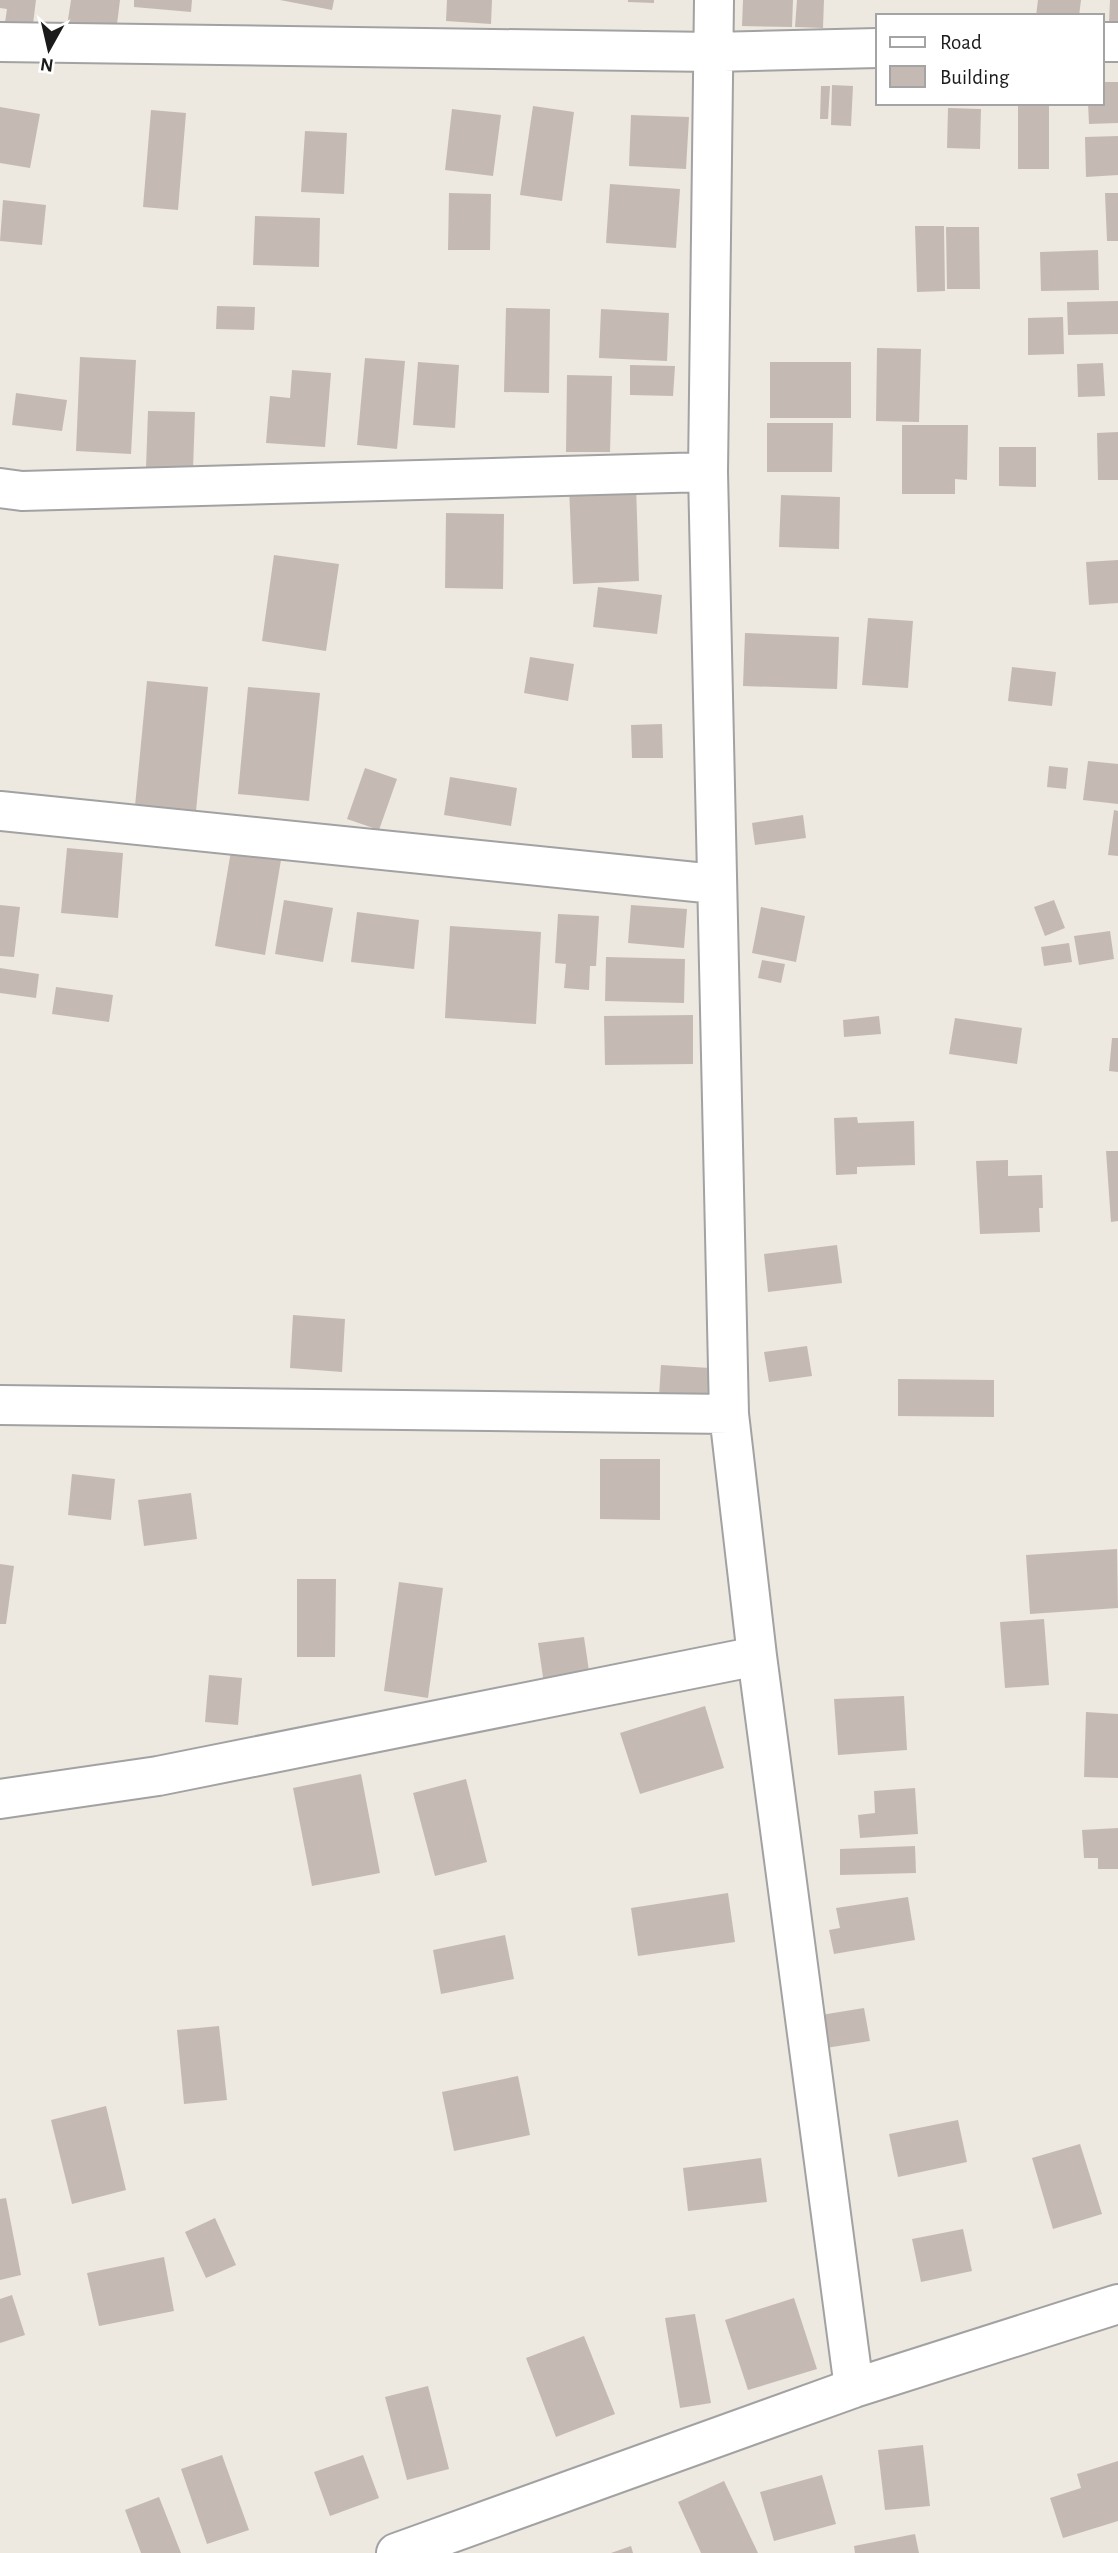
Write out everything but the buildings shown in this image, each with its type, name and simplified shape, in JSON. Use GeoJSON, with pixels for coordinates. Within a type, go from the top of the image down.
{"type":"FeatureCollection","features":[{"type":"Feature","properties":{"kind":"street"},"geometry":{"type":"LineString","coordinates":[[714,0],[708,472],[715,884],[729,1413],[757,1656],[854,2388]]}},
{"type":"Feature","properties":{"kind":"street"},"geometry":{"type":"LineString","coordinates":[[0,42],[713,52],[876,48]]}},
{"type":"Feature","properties":{"kind":"street"},"geometry":{"type":"LineString","coordinates":[[0,488],[22,491],[708,472]]}},
{"type":"Feature","properties":{"kind":"street"},"geometry":{"type":"LineString","coordinates":[[0,811],[715,884]]}},
{"type":"Feature","properties":{"kind":"street"},"geometry":{"type":"LineString","coordinates":[[0,1405],[729,1413]]}},
{"type":"Feature","properties":{"kind":"street"},"geometry":{"type":"LineString","coordinates":[[0,1799],[158,1776],[757,1656]]}},
{"type":"Feature","properties":{"kind":"street"},"geometry":{"type":"LineString","coordinates":[[396,2553],[854,2388],[1118,2304]]}}]}
